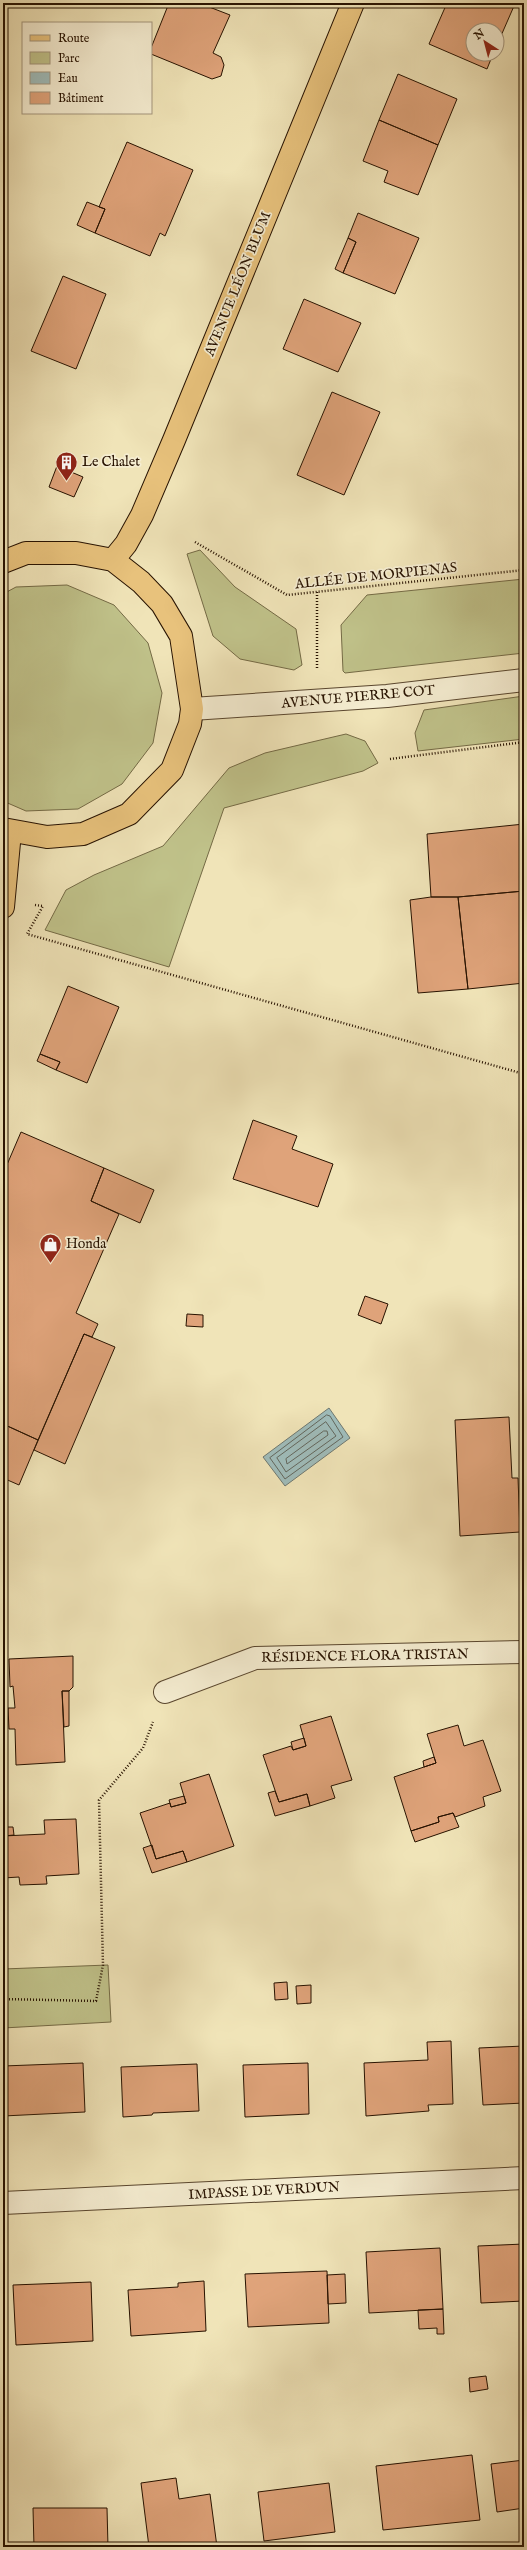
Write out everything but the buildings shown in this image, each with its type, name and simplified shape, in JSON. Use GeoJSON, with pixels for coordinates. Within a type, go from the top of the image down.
{"type":"FeatureCollection","features":[{"type":"Feature","properties":{"kind":"main road","name":"AVENUE LÉON BLUM"},"geometry":{"type":"LineString","coordinates":[[113,560],[126,544],[142,515],[353,3]]}},
{"type":"Feature","properties":{"kind":"main road"},"geometry":{"type":"LineString","coordinates":[[3,562],[26,553],[76,553],[113,560],[141,582],[162,604],[181,636],[192,708],[190,724],[172,770],[129,814],[83,834],[47,837],[7,830],[4,905]]}},
{"type":"Feature","properties":{"kind":"street","name":"AVENUE PIERRE COT"},"geometry":{"type":"LineString","coordinates":[[192,708],[387,696],[524,680]]}},
{"type":"Feature","properties":{"kind":"street","name":"RÉSIDENCE FLORA TRISTAN"},"geometry":{"type":"LineString","coordinates":[[165,1692],[255,1658],[524,1652]]}},
{"type":"Feature","properties":{"kind":"street","name":"IMPASSE DE VERDUN"},"geometry":{"type":"LineString","coordinates":[[3,2203],[524,2178]]}},
{"type":"Feature","properties":{"kind":"path","name":"ALLÉE DE MORPIENAS"},"geometry":{"type":"LineString","coordinates":[[195,542],[287,595],[524,570]]}},
{"type":"Feature","properties":{"kind":"path"},"geometry":{"type":"LineString","coordinates":[[317,592],[317,701]]}},
{"type":"Feature","properties":{"kind":"path"},"geometry":{"type":"LineString","coordinates":[[390,759],[524,742]]}},
{"type":"Feature","properties":{"kind":"path"},"geometry":{"type":"LineString","coordinates":[[4,905],[43,906],[27,934],[524,1074]]}},
{"type":"Feature","properties":{"kind":"path"},"geometry":{"type":"LineString","coordinates":[[3,1999],[96,2001],[103,1965],[99,1800],[143,1748],[165,1692]]}},
{"type":"Feature","properties":{"kind":"green space"},"geometry":{"type":"Polygon","coordinates":[[[200,550],[235,587],[296,629],[302,665],[294,670],[240,659],[213,636],[187,554],[200,550]]]}},
{"type":"Feature","properties":{"kind":"green space"},"geometry":{"type":"Polygon","coordinates":[[[524,579],[524,653],[345,673],[343,671],[341,625],[367,595],[524,579]]]}},
{"type":"Feature","properties":{"kind":"green space"},"geometry":{"type":"Polygon","coordinates":[[[67,585],[114,605],[148,643],[162,693],[153,743],[122,784],[78,809],[26,811],[3,801],[3,594],[16,587],[67,585]]]}},
{"type":"Feature","properties":{"kind":"green space"},"geometry":{"type":"Polygon","coordinates":[[[524,696],[524,739],[418,751],[415,733],[424,710],[524,696]]]}},
{"type":"Feature","properties":{"kind":"green space"},"geometry":{"type":"Polygon","coordinates":[[[346,734],[365,741],[378,763],[363,771],[224,808],[169,967],[45,930],[66,890],[94,875],[163,846],[229,768],[265,753],[346,734]]]}},
{"type":"Feature","properties":{"kind":"green space"},"geometry":{"type":"Polygon","coordinates":[[[108,1965],[111,2022],[3,2028],[3,1969],[108,1965]]]}},
{"type":"Feature","properties":{"kind":"water"},"geometry":{"type":"Polygon","coordinates":[[[329,1408],[350,1438],[285,1486],[263,1457],[329,1408]]]}},
{"type":"Feature","properties":{"kind":"place","name":"Le Chalet"},"geometry":{"type":"Point","coordinates":[66,482]}},
{"type":"Feature","properties":{"kind":"place","name":"Honda"},"geometry":{"type":"Point","coordinates":[50,1264]}}]}
